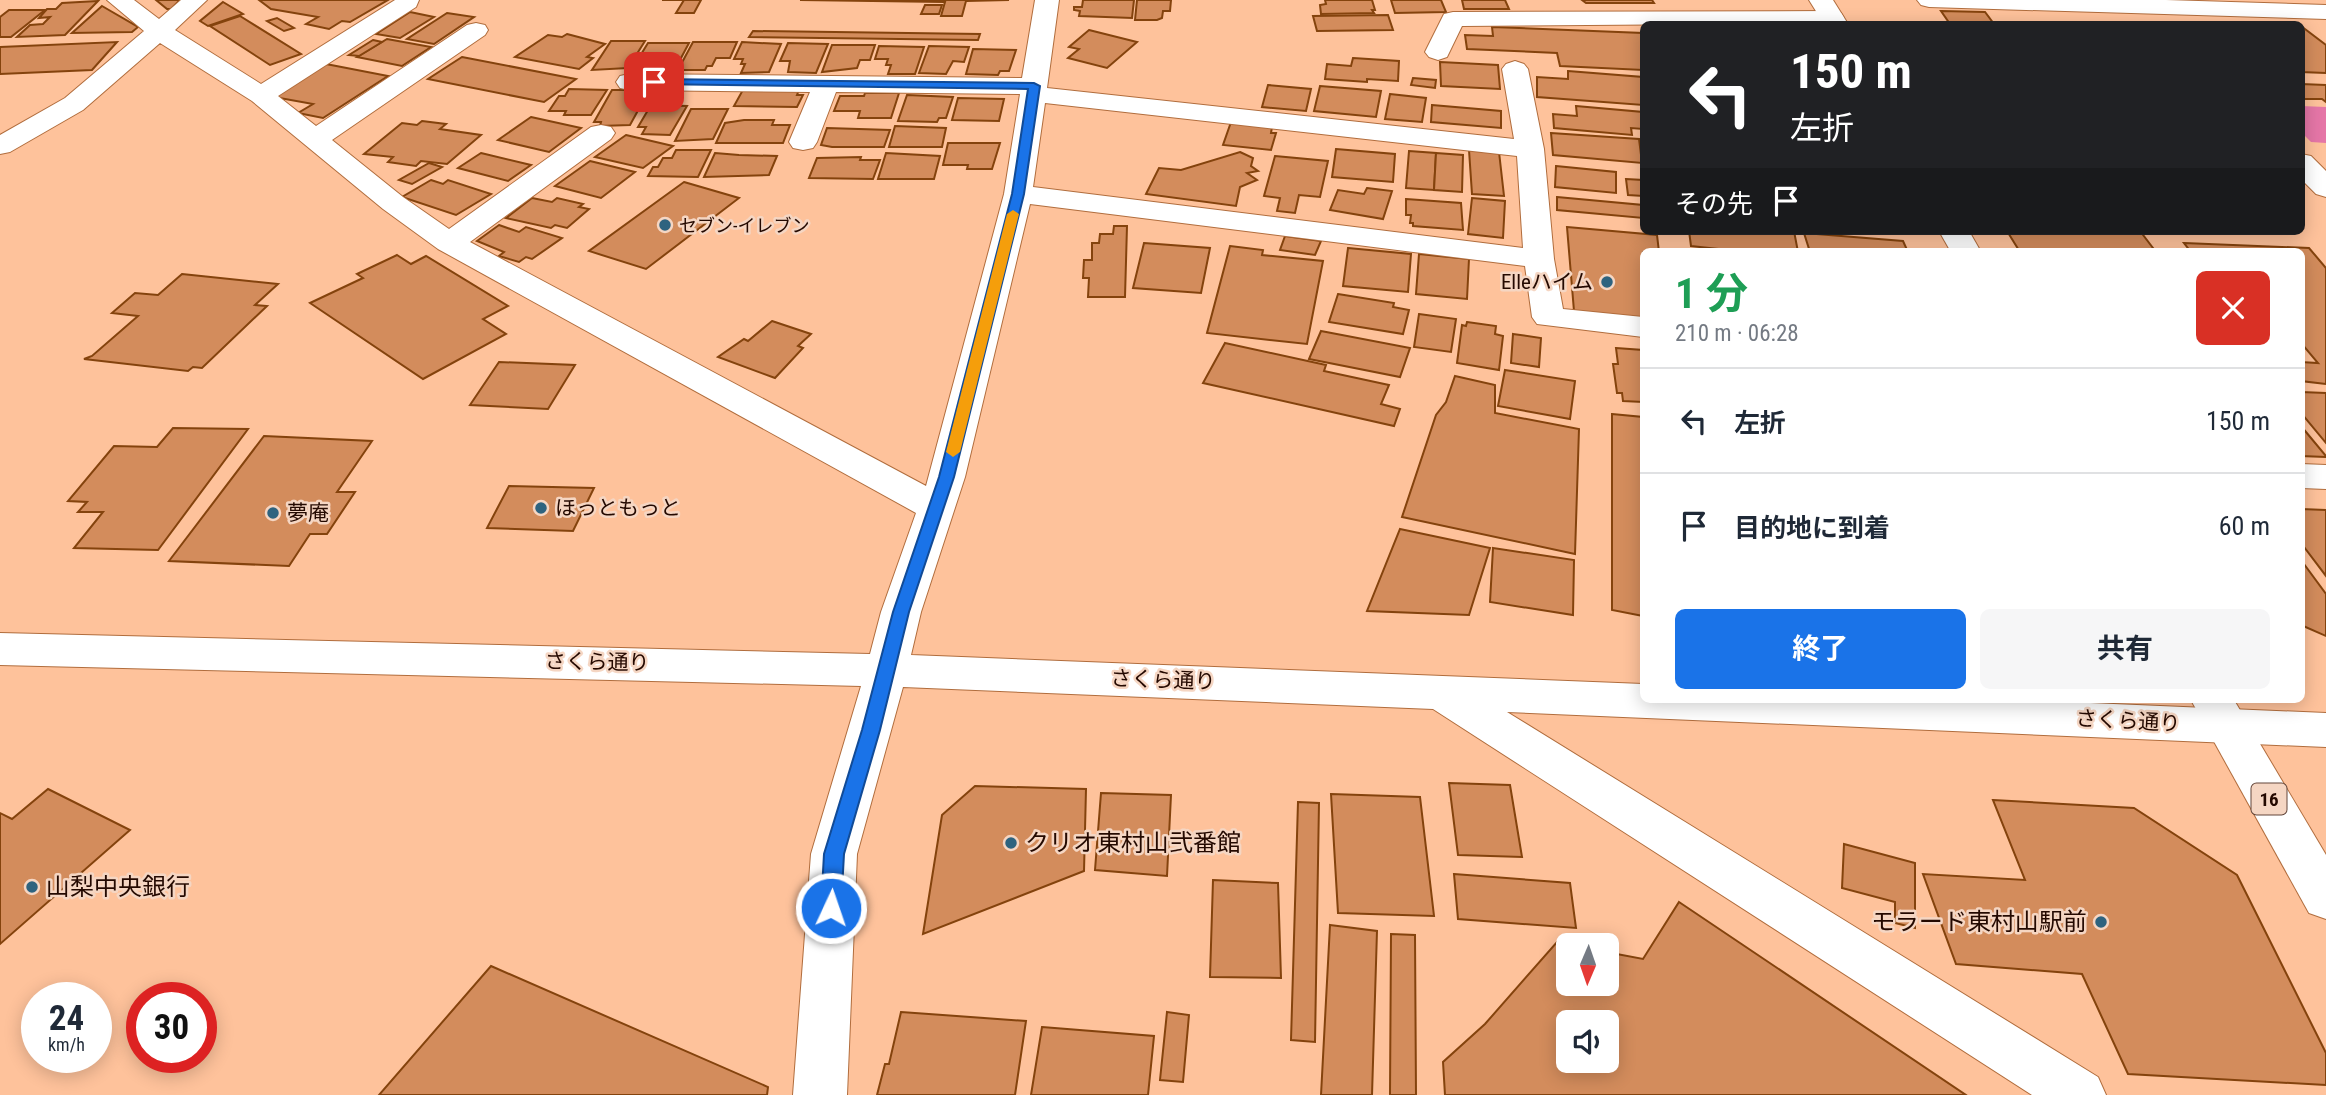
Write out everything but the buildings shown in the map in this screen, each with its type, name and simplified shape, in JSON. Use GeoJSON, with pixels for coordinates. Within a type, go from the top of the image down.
{"type":"FeatureCollection","features":[{"type":"Feature","properties":{"kind":"street"},"geometry":{"type":"LineString","coordinates":[[118,0],[159,31],[261,95],[393,203],[449,243],[937,508]]}},
{"type":"Feature","properties":{"kind":"street"},"geometry":{"type":"LineString","coordinates":[[0,146],[74,104],[195,0]]}},
{"type":"Feature","properties":{"kind":"street"},"geometry":{"type":"LineString","coordinates":[[820,1095],[834,854],[871,730],[901,612],[937,508],[1018,194],[1046,0]]}},
{"type":"Feature","properties":{"kind":"street"},"geometry":{"type":"LineString","coordinates":[[1929,0],[2162,16],[2326,12]]}},
{"type":"Feature","properties":{"kind":"street"},"geometry":{"type":"LineString","coordinates":[[261,95],[408,2]]}},
{"type":"Feature","properties":{"kind":"street"},"geometry":{"type":"LineString","coordinates":[[1438,52],[1453,19],[1549,9],[1830,14]]}},
{"type":"Feature","properties":{"kind":"street"},"geometry":{"type":"LineString","coordinates":[[315,139],[476,30]]}},
{"type":"Feature","properties":{"kind":"street"},"geometry":{"type":"LineString","coordinates":[[1515,69],[1530,149],[1539,259],[1548,317],[1640,327]]}},
{"type":"Feature","properties":{"kind":"street"},"geometry":{"type":"LineString","coordinates":[[629,82],[1034,90],[1530,149]]}},
{"type":"Feature","properties":{"kind":"street"},"geometry":{"type":"LineString","coordinates":[[803,142],[826,84]]}},
{"type":"Feature","properties":{"kind":"street"},"geometry":{"type":"LineString","coordinates":[[449,243],[601,133]]}},
{"type":"Feature","properties":{"kind":"street"},"geometry":{"type":"LineString","coordinates":[[2305,166],[2326,188]]}},
{"type":"Feature","properties":{"kind":"street"},"geometry":{"type":"LineString","coordinates":[[1018,194],[1539,259]]}},
{"type":"Feature","properties":{"kind":"street"},"geometry":{"type":"LineString","coordinates":[[2305,476],[2326,477]]}},
{"type":"Feature","properties":{"kind":"street","name":"さくら通り"},"geometry":{"type":"LineString","coordinates":[[0,649],[885,670],[1640,697]]}},
{"type":"Feature","properties":{"kind":"street"},"geometry":{"type":"LineString","coordinates":[[1439,691],[2079,1095]]}},
{"type":"Feature","properties":{"kind":"street","name":"さくら通り"},"geometry":{"type":"LineString","coordinates":[[1864,703],[2219,713],[2326,730]]}},
{"type":"Feature","properties":{"kind":"street","name":"16"},"geometry":{"type":"LineString","coordinates":[[2219,713],[2326,898]]}},
{"type":"Feature","properties":{"kind":"shaded area"},"geometry":{"type":"Polygon","coordinates":[[[2305,106],[2326,107],[2326,143],[2311,142],[2305,136],[2305,106]]]}},
{"type":"Feature","properties":{"kind":"slow traffic"},"geometry":{"type":"LineString","coordinates":[[953,452],[1013,214]]}},
{"type":"Feature","properties":{"kind":"place","name":"セブン-イレブン"},"geometry":{"type":"Point","coordinates":[665,225]}},
{"type":"Feature","properties":{"kind":"place","name":"Elleハイム"},"geometry":{"type":"Point","coordinates":[1607,282]}},
{"type":"Feature","properties":{"kind":"place","name":"ほっともっと"},"geometry":{"type":"Point","coordinates":[541,508]}},
{"type":"Feature","properties":{"kind":"place","name":"夢庵"},"geometry":{"type":"Point","coordinates":[273,513]}},
{"type":"Feature","properties":{"kind":"place","name":"クリオ東村山弐番館"},"geometry":{"type":"Point","coordinates":[1011,843]}},
{"type":"Feature","properties":{"kind":"place","name":"山梨中央銀行"},"geometry":{"type":"Point","coordinates":[32,887]}},
{"type":"Feature","properties":{"kind":"place","name":"モラード東村山駅前"},"geometry":{"type":"Point","coordinates":[2101,922]}},
{"type":"Feature","properties":{"kind":"route"},"geometry":{"type":"LineString","coordinates":[[654,82],[1034,86],[1018,194],[947,477],[901,612],[871,730],[834,854],[831,908]]}}]}
